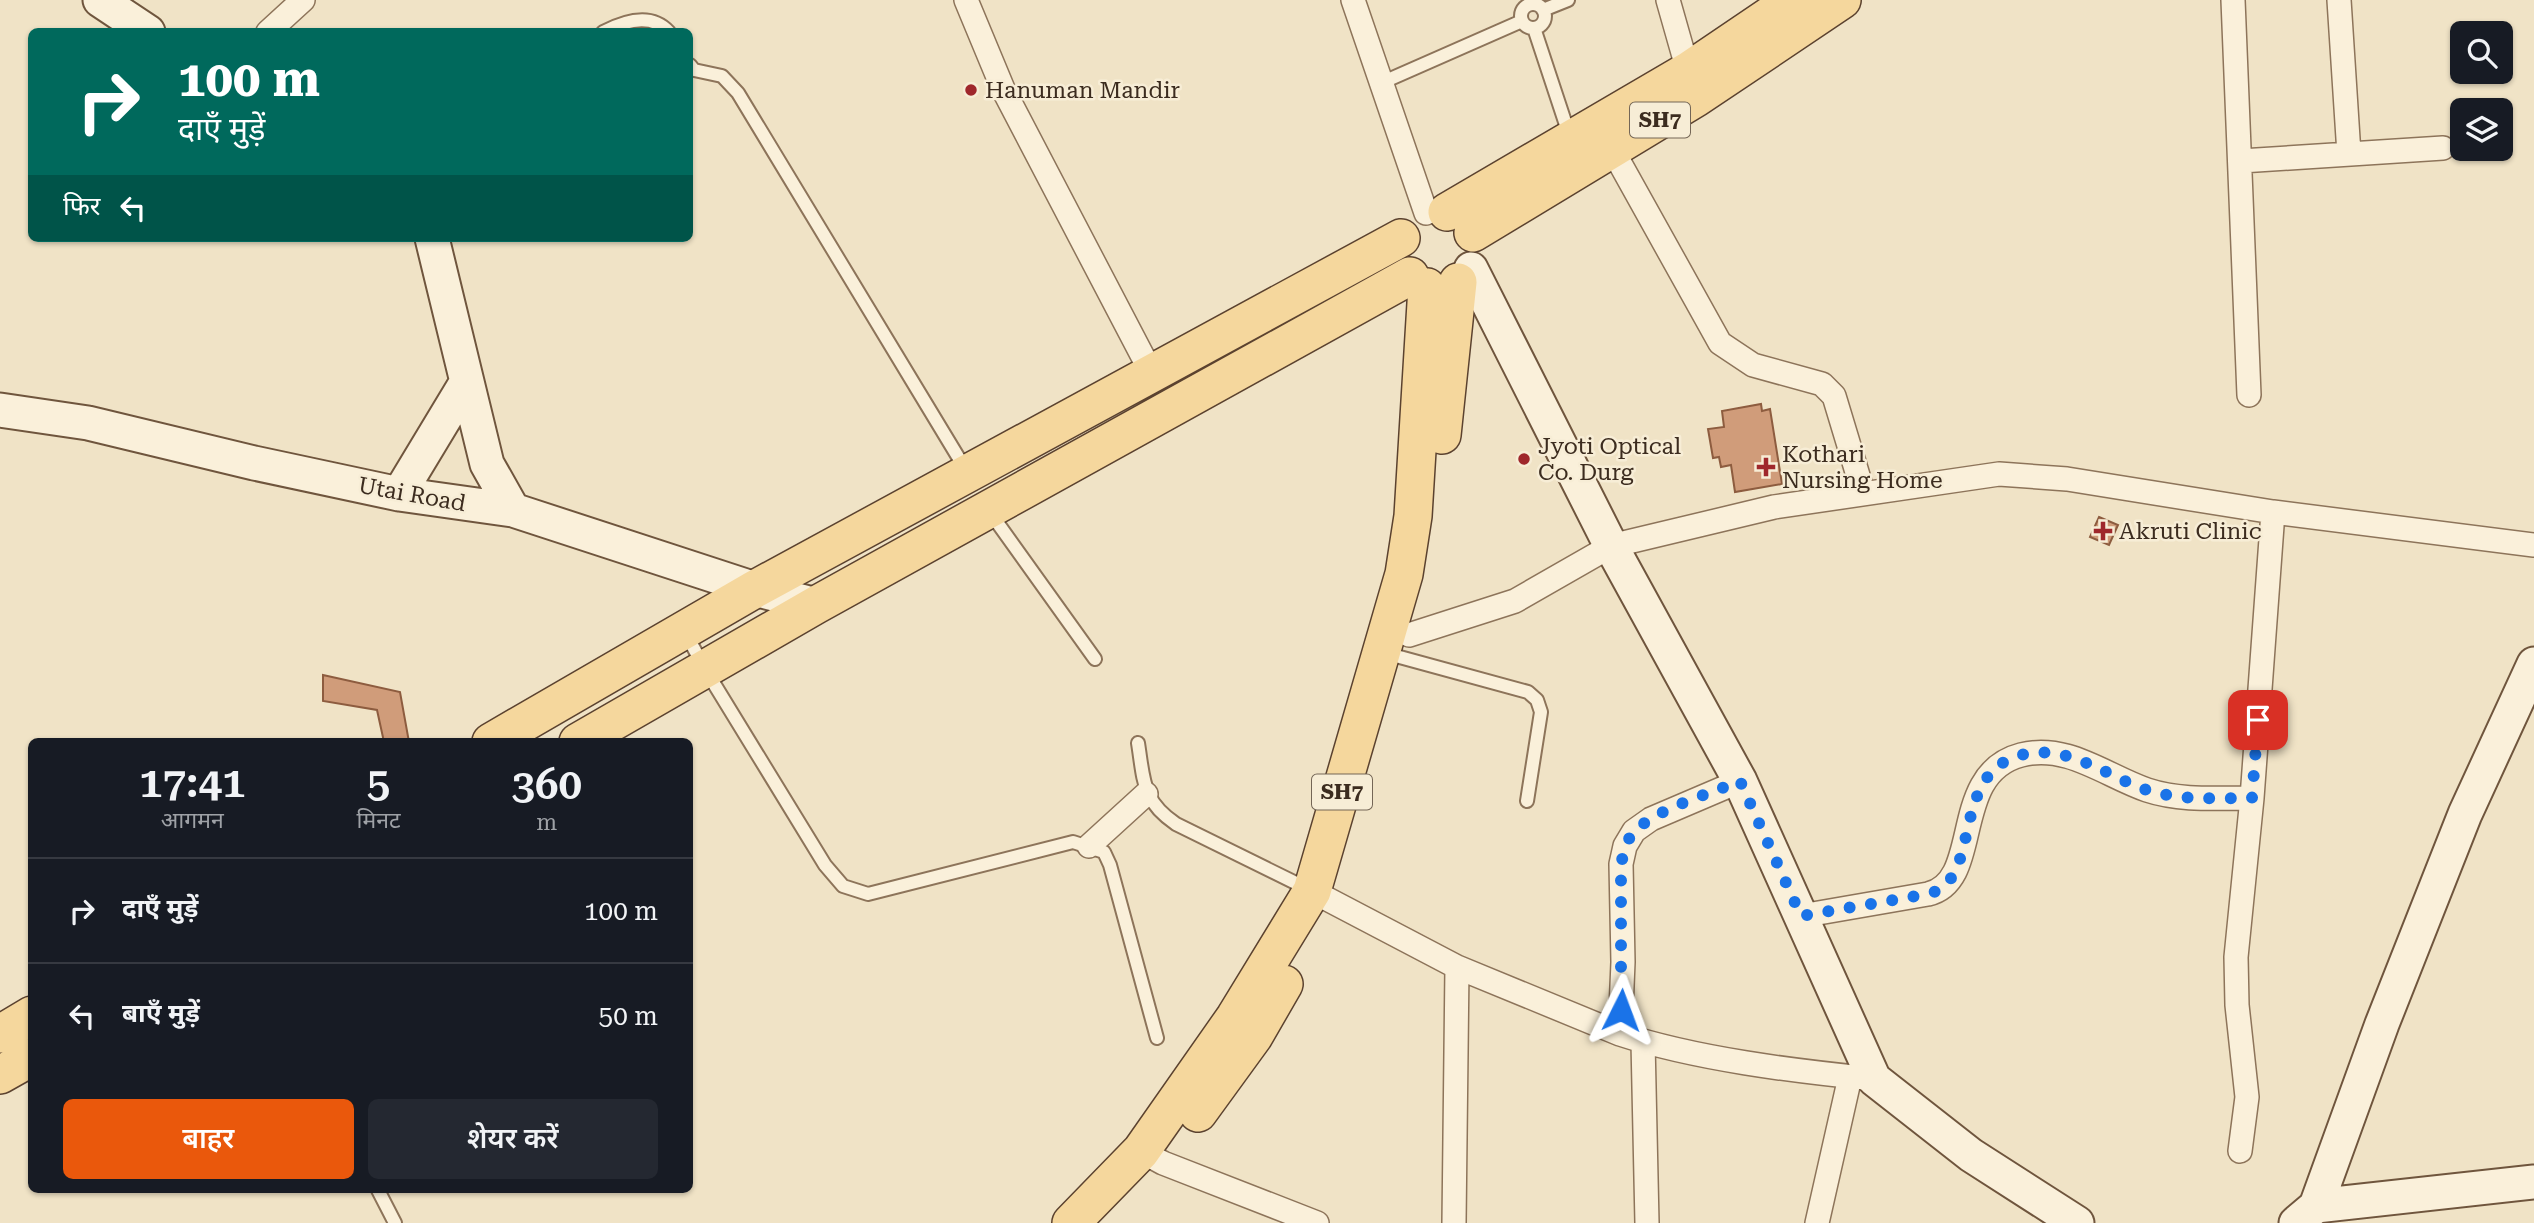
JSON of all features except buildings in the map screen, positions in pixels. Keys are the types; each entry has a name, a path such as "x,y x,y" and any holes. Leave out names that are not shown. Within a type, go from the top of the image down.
{"main road":[{"name":"SH7","path":"1439,251 1612,149 1793,0"},
{"name":"SH7","path":"1103,1223 1152,1157 1254,1036 1321,896 1398,649 1426,575 1434,518 1439,251 1571,139 1692,85 1842,0"},
{"path":"498,738 755,589 1152,374 1439,251"},
{"path":"585,738 1439,251"},
{"path":"0,1034 28,1017"},
{"path":"0,1075 28,1059"},
{"name":"SH7","path":"1071,1223 1152,1157"}],"street":[{"path":"100,0 142,28"},
{"path":"272,28 303,0"},
{"path":"965,0 1003,89 1152,374"},
{"path":"1353,0 1439,251 1611,546 1740,781 1801,916 1862,1078 1817,1223"},
{"path":"1668,0 1692,85"},
{"path":"2233,0 2249,395"},
{"path":"2339,0 2349,154"},
{"path":"2241,161 2442,148"},
{"path":"1612,149 1720,343 1753,365 1822,384 1834,396 1863,492"},
{"path":"433,242 487,464 513,510"},
{"path":"399,494 466,383"},
{"name":"Utai Road","path":"0,410 88,423 399,494 513,510 755,589 816,605"},
{"path":"1398,649 1515,601 1611,546 1774,507 1999,474 2067,479 2273,512 2534,545"},
{"path":"2240,1151 2247,1097 2237,1005 2236,957 2252,798 2273,512"},
{"path":"2534,664 2465,814 2306,1214 2534,1182"},
{"path":"1801,916 1928,894 1946,887 1955,874 1969,819 1985,778 2000,762 2022,754 2042,751 2066,755 2147,790 2172,796 2252,798"},
{"path":"1620,1034 1623,962 1621,864 1625,846 1634,831 1651,819 1740,781"},
{"path":"1089,846 1146,794"},
{"path":"1321,896 1457,967 1643,1042 1862,1078 1971,1155 2077,1223"},
{"path":"1454,1223 1457,967"},
{"path":"1643,1042 1647,1223"},
{"path":"1152,1157 1317,1223"}],"lane":[{"path":"1543,10 1568,0"},
{"path":"1522,21 1526,3 1539,6 1543,10 1543,21 1534,28"},
{"path":"611,28 650,19 665,28"},
{"path":"1381,83 1522,21"},
{"path":"1522,21 1534,28 1571,139"},
{"path":"693,69 722,76 738,93 968,473"},
{"path":"988,510 1095,659"},
{"path":"684,629 705,669 825,865 843,886 869,894 1073,842 1104,852 1110,865 1157,1038"},
{"path":"1398,649 1528,692 1537,700 1541,712 1527,802"},
{"path":"1138,743 1146,794 1157,811 1176,824 1321,896"},
{"path":"380,1193 395,1223"}],"place":[{"name":"Hanuman Mandir","path":"971,90"},
{"name":"Jyoti Optical Co. Durg","path":"1524,459"},
{"name":"Kothari Nursing Home","path":"1766,467"},
{"name":"Akruti Clinic","path":"2103,531"}],"route":[{"path":"1621,1010 1621,864 1625,846 1634,831 1651,819 1740,781 1801,916 1928,894 1946,887 1955,874 1969,819 1985,778 2000,762 2022,754 2042,751 2066,755 2147,790 2172,796 2203,799 2252,798 2258,720"}]}
